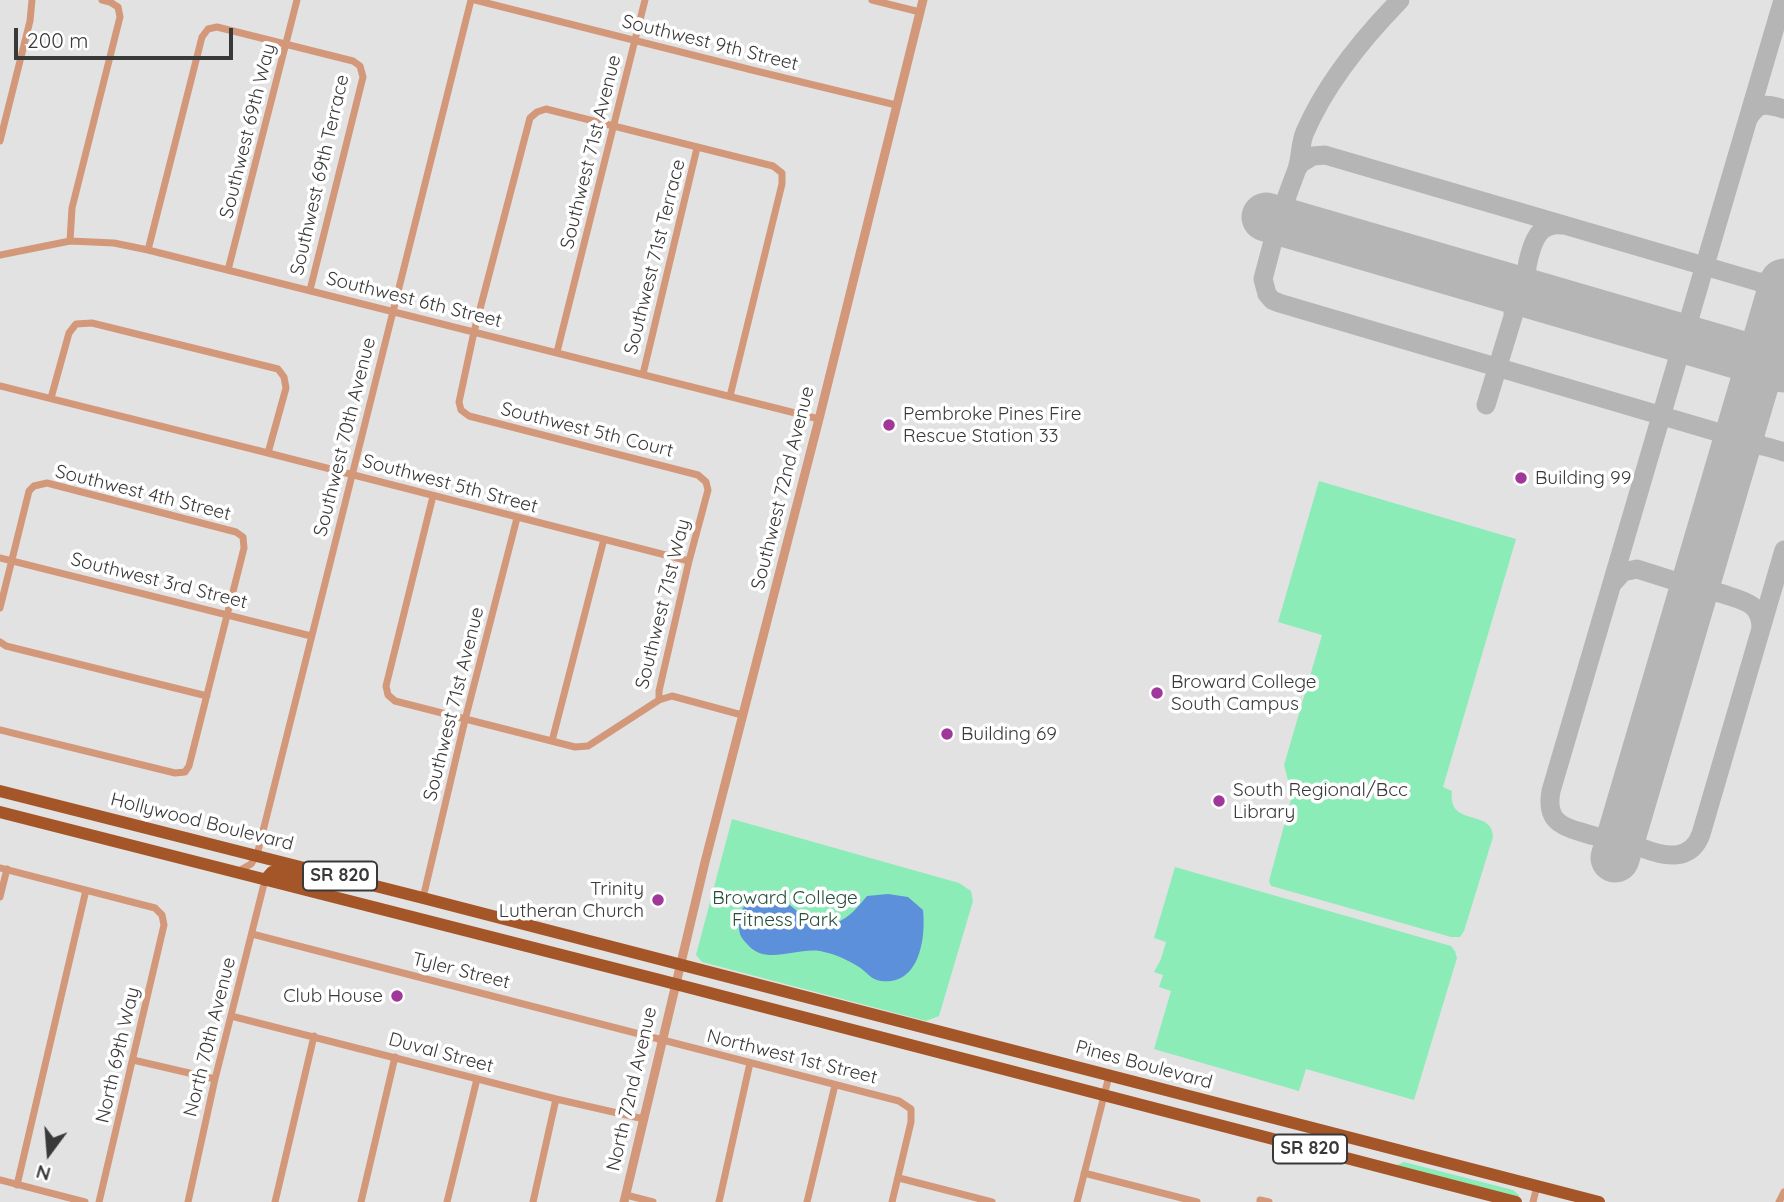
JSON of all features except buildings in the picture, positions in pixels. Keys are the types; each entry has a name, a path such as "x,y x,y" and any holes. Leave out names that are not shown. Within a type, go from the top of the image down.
{"highway":[{"name":"Hollywood Boulevard","path":"0,790 679,965"},
{"name":"Hollywood Boulevard","path":"0,812 675,984"},
{"path":"265,880 272,872 335,884 351,879"},
{"path":"401,914 406,909 460,922 471,919 475,911"},
{"name":"Pines Boulevard","path":"679,965 1599,1202"},
{"name":"Pines Boulevard","path":"675,984 1516,1202"},
{"path":"921,1048 931,1043 940,1032"}],"street":[{"path":"0,141 30,21 32,0"},
{"path":"70,241 72,208 120,16 118,8 102,0"},
{"name":"Southwest 69th Way","path":"228,270 298,0"},
{"name":"Southwest 9th Street","path":"473,0 896,105"},
{"name":"Southwest 70th Avenue","path":"257,855 473,0"},
{"name":"Southwest 71st Avenue","path":"557,352 645,0"},
{"path":"872,0 920,12"},
{"name":"Southwest 72nd Avenue","path":"675,984 923,0"},
{"path":"148,250 202,37 208,29 217,27 287,43"},
{"name":"Southwest 69th Terrace","path":"287,43 353,61 360,66 363,77 310,290"},
{"path":"474,332 530,118 546,109 773,166 782,173 782,184 730,396"},
{"name":"Southwest 71st Terrace","path":"643,374 698,148"},
{"name":"Southwest 6th Street","path":"0,255 70,241 114,243 818,419"},
{"path":"51,398 69,333 76,324 92,323 278,369 284,377 286,388 268,453"},
{"name":"Southwest 5th Court","path":"474,332 459,402 461,410 469,416 698,475 706,482"},
{"name":"Southwest 5th Street","path":"0,386 689,561"},
{"name":"Southwest 71st Way","path":"433,496 386,686 388,695 395,701 575,747 588,746 659,700 689,561 708,490 706,482"},
{"name":"Southwest 4th Street","path":"12,561 29,491 34,486 47,483 236,532 243,537 244,548 228,615"},
{"name":"Southwest 71st Avenue","path":"423,898 517,518"},
{"path":"552,741 604,539"},
{"name":"Southwest 3rd Street","path":"0,558 311,636"},
{"path":"0,608 12,561"},
{"path":"0,730 175,774 185,772 189,766 228,615"},
{"path":"0,642 6,646 206,696"},
{"path":"659,700 672,696 743,715"},
{"path":"237,873 257,855"},
{"path":"0,897 3,869 86,890 18,1185"},
{"name":"North 70th Avenue","path":"188,1202 215,1079 265,880"},
{"name":"North 69th Way","path":"86,890 155,908 162,915 164,925 99,1202"},
{"name":"Tyler Street","path":"251,933 662,1039"},
{"name":"North 72nd Avenue","path":"625,1199 675,984"},
{"name":"Duval Street","path":"231,1016 644,1119"},
{"path":"275,1202 314,1036"},
{"name":"Northwest 1st Street","path":"662,1039 900,1101 911,1109 911,1122 898,1178"},
{"path":"361,1202 395,1057"},
{"path":"133,1060 215,1079"},
{"path":"719,1202 750,1063"},
{"path":"1077,1202 1109,1076"},
{"path":"447,1202 477,1079"},
{"path":"807,1202 835,1085"},
{"path":"533,1202 556,1099"},
{"path":"1084,1173 1196,1202"},
{"path":"892,1202 898,1178 992,1202"},
{"path":"0,1180 85,1202"},
{"path":"1533,1202 1537,1186"},
{"path":"1779,1202 1784,1192"},
{"path":"625,1199 653,1202"}],"green space":[{"path":"1319,481 1516,539 1443,787 1452,791 1452,802 1456,810 1486,823 1491,828 1493,837 1460,937 1451,937 1271,886 1269,881 1292,796 1284,765 1322,635 1278,622"},
{"name":"Broward College Fitness Park","path":"732,819 959,883 971,891 973,901 939,1016 926,1021 702,962 696,955"},
{"path":"1175,867 1451,946 1457,958 1414,1100 1306,1069 1299,1091 1154,1049 1171,991 1159,987 1163,975 1154,972 1166,942 1154,938"},
{"path":"1404,1162 1513,1190 1519,1195 1518,1198 1395,1166"}],"water":[{"path":"760,893 777,893 801,914 819,923 828,924 848,916 867,896 888,894 908,897 923,910 923,933 918,958 904,976 881,981 851,962 828,953 805,951 774,955 756,951 741,937 739,921 744,907"}],"taxiway":[{"path":"1297,169 1303,136 1324,96 1359,46 1400,0"},
{"path":"1702,344 1691,331 1690,316 1783,0"},
{"path":"1748,119 1763,105 1784,109"},
{"path":"1732,461 1729,444 1717,432 1272,300 1267,294 1263,279 1273,241 1284,222 1287,196 1297,169 1301,163 1313,156 1325,155 1759,282 1773,282 1784,274"},
{"path":"1539,296 1530,287 1527,279 1532,249 1541,231 1562,225"},
{"path":"1759,282 1772,293 1777,308"},
{"path":"1501,285 1512,298 1513,314"},
{"path":"1486,405 1515,310 1525,300 1539,296"},
{"path":"1663,333 1675,345 1677,362"},
{"path":"1702,344 1687,349 1677,362 1551,791 1550,808 1560,824 1597,836 1621,836 1660,854 1684,853 1697,843 1784,550"},
{"path":"1744,418 1748,434 1761,445"},
{"path":"1732,461 1737,453 1749,446 1762,446 1784,452"},
{"path":"1701,566 1706,582 1719,593"},
{"path":"1612,584 1623,572 1637,569 1678,582 1685,590 1689,605"},
{"path":"1689,605 1707,592 1736,598 1756,610 1761,629"}],"runway":[{"path":"1266,217 1784,368"},
{"path":"1615,858 1784,283"}],"place":[{"name":"Pembroke Pines Fire Rescue Station 33","path":"889,425"},
{"name":"Building 99","path":"1521,478"},
{"name":"Broward College South Campus","path":"1157,693"},
{"name":"Building 69","path":"947,734"},
{"name":"South Regional/Bcc Library","path":"1219,801"},
{"name":"Trinity Lutheran Church","path":"658,900"},
{"name":"Club House","path":"397,996"}]}
